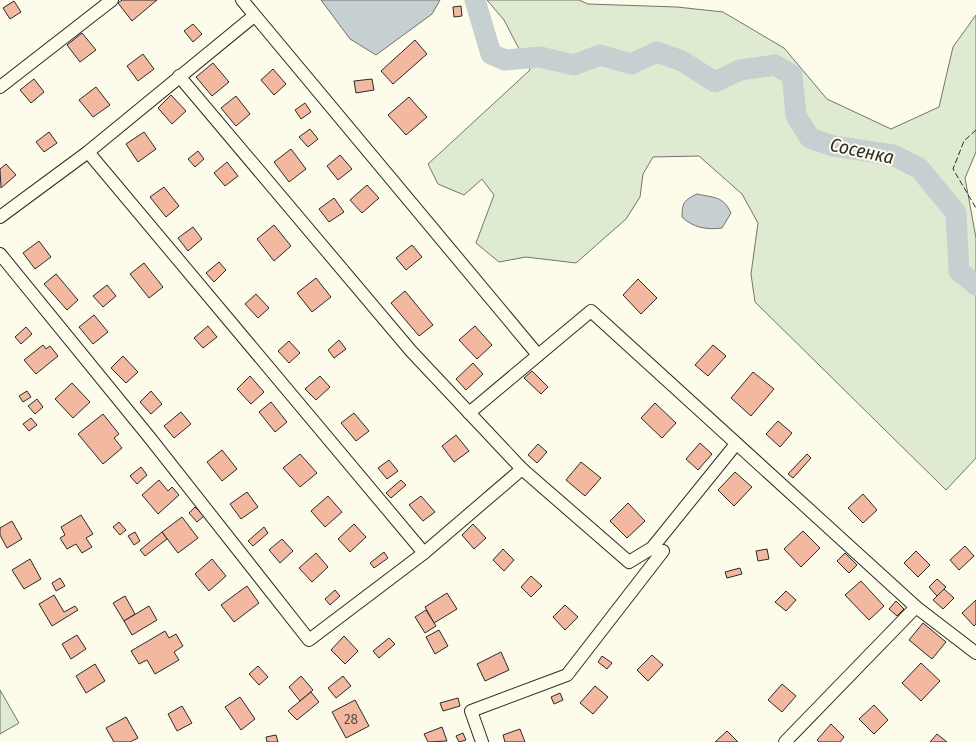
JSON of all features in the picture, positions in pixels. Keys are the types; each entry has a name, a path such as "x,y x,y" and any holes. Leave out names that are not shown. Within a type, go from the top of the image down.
{"street":[{"path":"0,87 112,0"},
{"path":"242,0 538,355"},
{"path":"0,217 88,152 178,76 254,16"},
{"path":"178,76 411,351 468,413 522,469 629,562 652,548 736,444"},
{"path":"88,152 424,553"},
{"path":"0,254 150,438 309,640 424,553 522,469"},
{"path":"468,413 591,311 916,607 976,653"},
{"path":"482,742 471,711 567,675 664,551"},
{"path":"785,742 916,607"}],"green space":[{"path":"487,0 579,0 588,4 677,7 723,12 784,48 827,99 891,129 939,107 953,47 976,15 976,152 965,178 976,238 976,458 946,490 755,302 751,274 758,223 742,194 699,156 653,157 643,174 640,197 626,219 576,263 526,257 499,262 476,243 494,195 482,179 464,195 438,184 428,164 530,70 504,20"},
{"path":"0,690 19,723 0,734"}],"shaded area":[{"path":"321,0 440,0 432,14 376,55 350,39"},
{"path":"697,194 714,197 725,203 728,207 731,213 722,228 711,229 701,227 691,224 682,217 685,203 689,198"}],"building":[{"path":"122,0 157,0 132,21 118,3"},
{"path":"14,1 21,12 10,19 3,8"},
{"path":"461,6 462,16 454,17 453,7"},
{"path":"193,24 202,34 193,42 184,31"},
{"path":"82,33 96,50 80,62 67,45"},
{"path":"415,40 427,54 393,84 381,71"},
{"path":"143,54 154,69 138,81 127,66"},
{"path":"213,63 229,82 212,96 196,77"},
{"path":"273,69 286,84 274,95 261,80"},
{"path":"34,79 44,92 31,103 20,90"},
{"path":"372,79 374,90 356,93 354,81"},
{"path":"96,87 110,105 93,117 79,100"},
{"path":"171,95 186,111 172,124 158,108"},
{"path":"236,96 250,114 236,126 221,108"},
{"path":"409,97 427,117 406,135 388,115"},
{"path":"305,103 311,112 301,119 295,110"},
{"path":"310,129 318,139 308,147 299,137"},
{"path":"49,132 57,143 44,152 36,142"},
{"path":"144,132 156,149 138,162 126,144"},
{"path":"291,149 306,169 289,182 274,162"},
{"path":"198,151 204,159 195,167 188,159"},
{"path":"340,155 352,169 338,180 327,166"},
{"path":"227,162 238,176 225,186 214,173"},
{"path":"6,164 16,175 1,188 0,169"},
{"path":"367,185 379,198 362,213 350,200"},
{"path":"164,187 179,206 166,217 150,197"},
{"path":"334,198 344,212 329,222 319,209"},
{"path":"274,225 291,246 274,261 257,239"},
{"path":"193,227 202,239 188,251 178,238"},
{"path":"39,241 51,257 35,269 23,253"},
{"path":"412,245 422,257 406,270 396,258"},
{"path":"219,262 226,270 214,282 206,273"},
{"path":"144,263 163,287 149,298 130,274"},
{"path":"56,274 78,300 67,310 44,284"},
{"path":"316,278 331,297 312,312 297,293"},
{"path":"638,279 657,298 641,314 623,295"},
{"path":"107,285 116,296 103,307 93,296"},
{"path":"405,291 433,325 419,336 391,303"},
{"path":"256,294 269,308 258,318 245,304"},
{"path":"94,315 108,332 93,344 79,327"},
{"path":"208,326 217,337 203,348 194,338"},
{"path":"475,326 492,345 477,359 459,340"},
{"path":"26,327 32,334 21,344 15,337"},
{"path":"339,340 346,349 334,358 328,350"},
{"path":"289,341 300,353 289,363 278,351"},
{"path":"43,345 46,349 50,346 58,356 36,374 24,360"},
{"path":"713,345 726,356 708,376 695,365"},
{"path":"123,356 138,372 126,383 111,368"},
{"path":"473,363 483,374 466,390 456,379"},
{"path":"532,371 548,387 541,394 524,378"},
{"path":"753,372 774,389 751,416 731,398"},
{"path":"250,376 264,392 251,404 237,389"},
{"path":"320,376 330,387 316,400 305,389"},
{"path":"72,383 90,402 73,418 55,399"},
{"path":"27,391 31,397 23,402 19,396"},
{"path":"151,391 162,404 151,414 140,402"},
{"path":"37,399 43,407 35,414 28,406"},
{"path":"271,402 287,422 275,432 259,412"},
{"path":"655,403 676,423 662,438 641,418"},
{"path":"181,412 191,424 174,438 164,426"},
{"path":"354,413 369,431 356,441 341,423"},
{"path":"103,414 119,434 114,438 122,448 103,464 78,434"},
{"path":"31,418 37,425 29,431 23,424"},
{"path":"778,421 792,433 780,447 766,434"},
{"path":"456,435 469,451 454,462 442,446"},
{"path":"700,443 712,454 698,470 686,459"},
{"path":"538,444 547,452 537,463 528,455"},
{"path":"222,450 237,469 222,481 207,462"},
{"path":"300,454 317,473 300,487 283,468"},
{"path":"807,454 811,458 793,478 788,474"},
{"path":"389,460 398,471 387,479 378,468"},
{"path":"581,462 601,478 585,496 566,480"},
{"path":"141,467 147,475 137,484 130,476"},
{"path":"735,472 752,487 734,506 718,490"},
{"path":"159,480 168,491 172,487 179,495 158,514 142,495"},
{"path":"401,480 406,485 391,498 386,493"},
{"path":"247,492 258,507 241,519 230,504"},
{"path":"863,494 877,510 863,523 848,508"},
{"path":"328,496 342,512 325,527 311,511"},
{"path":"421,496 435,512 423,521 409,505"},
{"path":"628,503 645,521 627,538 610,521"},
{"path":"195,507 204,516 197,522 189,513"},
{"path":"81,515 93,534 86,538 92,547 82,553 76,544 67,549 60,538 65,535 61,527"},
{"path":"182,517 198,538 178,553 162,532"},
{"path":"12,521 22,539 7,548 0,535 0,528"},
{"path":"119,522 126,530 120,535 113,527"},
{"path":"354,524 366,537 350,552 338,539"},
{"path":"473,524 486,538 474,549 462,535"},
{"path":"264,527 268,533 253,546 248,541"},
{"path":"803,531 820,548 801,567 784,549"},
{"path":"135,532 140,541 134,545 128,536"},
{"path":"162,532 167,539 145,556 140,550"},
{"path":"282,539 293,551 280,563 269,550"},
{"path":"965,546 974,556 959,570 950,560"},
{"path":"503,549 514,560 504,571 493,560"},
{"path":"767,549 769,559 758,561 756,551"},
{"path":"916,551 930,565 918,577 904,563"},
{"path":"384,552 388,558 374,568 370,563"},
{"path":"316,553 328,567 312,582 299,568"},
{"path":"845,553 857,565 849,573 837,561"},
{"path":"30,559 41,579 24,589 12,570"},
{"path":"212,559 226,576 209,591 195,574"},
{"path":"740,568 742,574 727,578 725,572"},
{"path":"531,576 542,586 531,597 521,587"},
{"path":"60,578 65,586 56,591 52,583"},
{"path":"937,579 946,587 937,596 929,587"},
{"path":"861,581 884,606 869,620 845,595"},
{"path":"247,586 259,603 234,622 221,605"},
{"path":"944,589 954,598 943,609 933,600"},
{"path":"335,590 340,596 330,605 325,599"},
{"path":"786,591 796,600 786,611 775,602"},
{"path":"447,593 457,609 434,623 425,607"},
{"path":"54,595 64,612 75,606 78,610 52,626 39,604"},
{"path":"125,596 135,614 124,621 113,603"},
{"path":"976,600 976,624 974,626 962,613"},
{"path":"896,601 904,609 897,616 889,609"},
{"path":"565,605 578,617 565,630 553,617"},
{"path":"149,606 157,620 132,635 124,621"},
{"path":"426,610 436,626 425,633 415,617"},
{"path":"923,623 946,642 932,659 909,640"},
{"path":"439,630 448,646 435,654 426,637"},
{"path":"165,631 169,638 176,634 183,646 174,652 179,660 155,674 147,660 139,664 131,651"},
{"path":"77,635 86,649 71,659 62,644"},
{"path":"344,636 358,651 345,664 331,650"},
{"path":"389,638 395,644 379,658 373,651"},
{"path":"501,652 509,670 485,681 477,664"},
{"path":"652,655 663,665 648,681 637,670"},
{"path":"602,656 612,663 607,669 598,662"},
{"path":"921,663 940,681 921,701 902,683"},
{"path":"95,664 105,681 86,693 76,676"},
{"path":"258,666 268,677 259,685 249,674"},
{"path":"301,676 313,690 300,701 289,687"},
{"path":"343,676 351,686 336,698 328,688"},
{"path":"782,684 796,696 782,712 768,700"},
{"path":"595,686 608,697 593,714 580,703"},
{"path":"311,692 319,702 297,720 288,711"},
{"path":"560,693 563,700 554,704 551,697"},
{"path":"240,697 255,719 241,730 225,707"},
{"path":"458,698 460,706 443,711 440,703"},
{"path":"355,700 369,726 346,738 332,712"},
{"path":"874,705 888,720 874,734 859,719"},
{"path":"182,706 192,723 177,731 168,714"},
{"path":"126,717 138,738 130,742 114,742 106,728"},
{"path":"831,724 844,737 840,742 819,742 817,740"},
{"path":"442,727 447,741 428,742 424,734"},
{"path":"520,729 525,742 505,742 503,735"},
{"path":"727,731 738,742 715,742"},
{"path":"463,733 466,740 459,742 456,736"},
{"path":"937,734 947,742 930,742"},
{"path":"276,735 278,742 267,742 266,737"}],"waterway":[{"name":"Сосенка","path":"475,0 491,54 505,60 540,57 574,65 600,55 631,64 657,52 682,61 715,82 740,70 775,65 792,75 796,116 810,138 833,146 893,155 919,168 956,213 959,271 976,285"}],"fence":[{"path":"976,130 964,141 953,169 976,208"}]}
